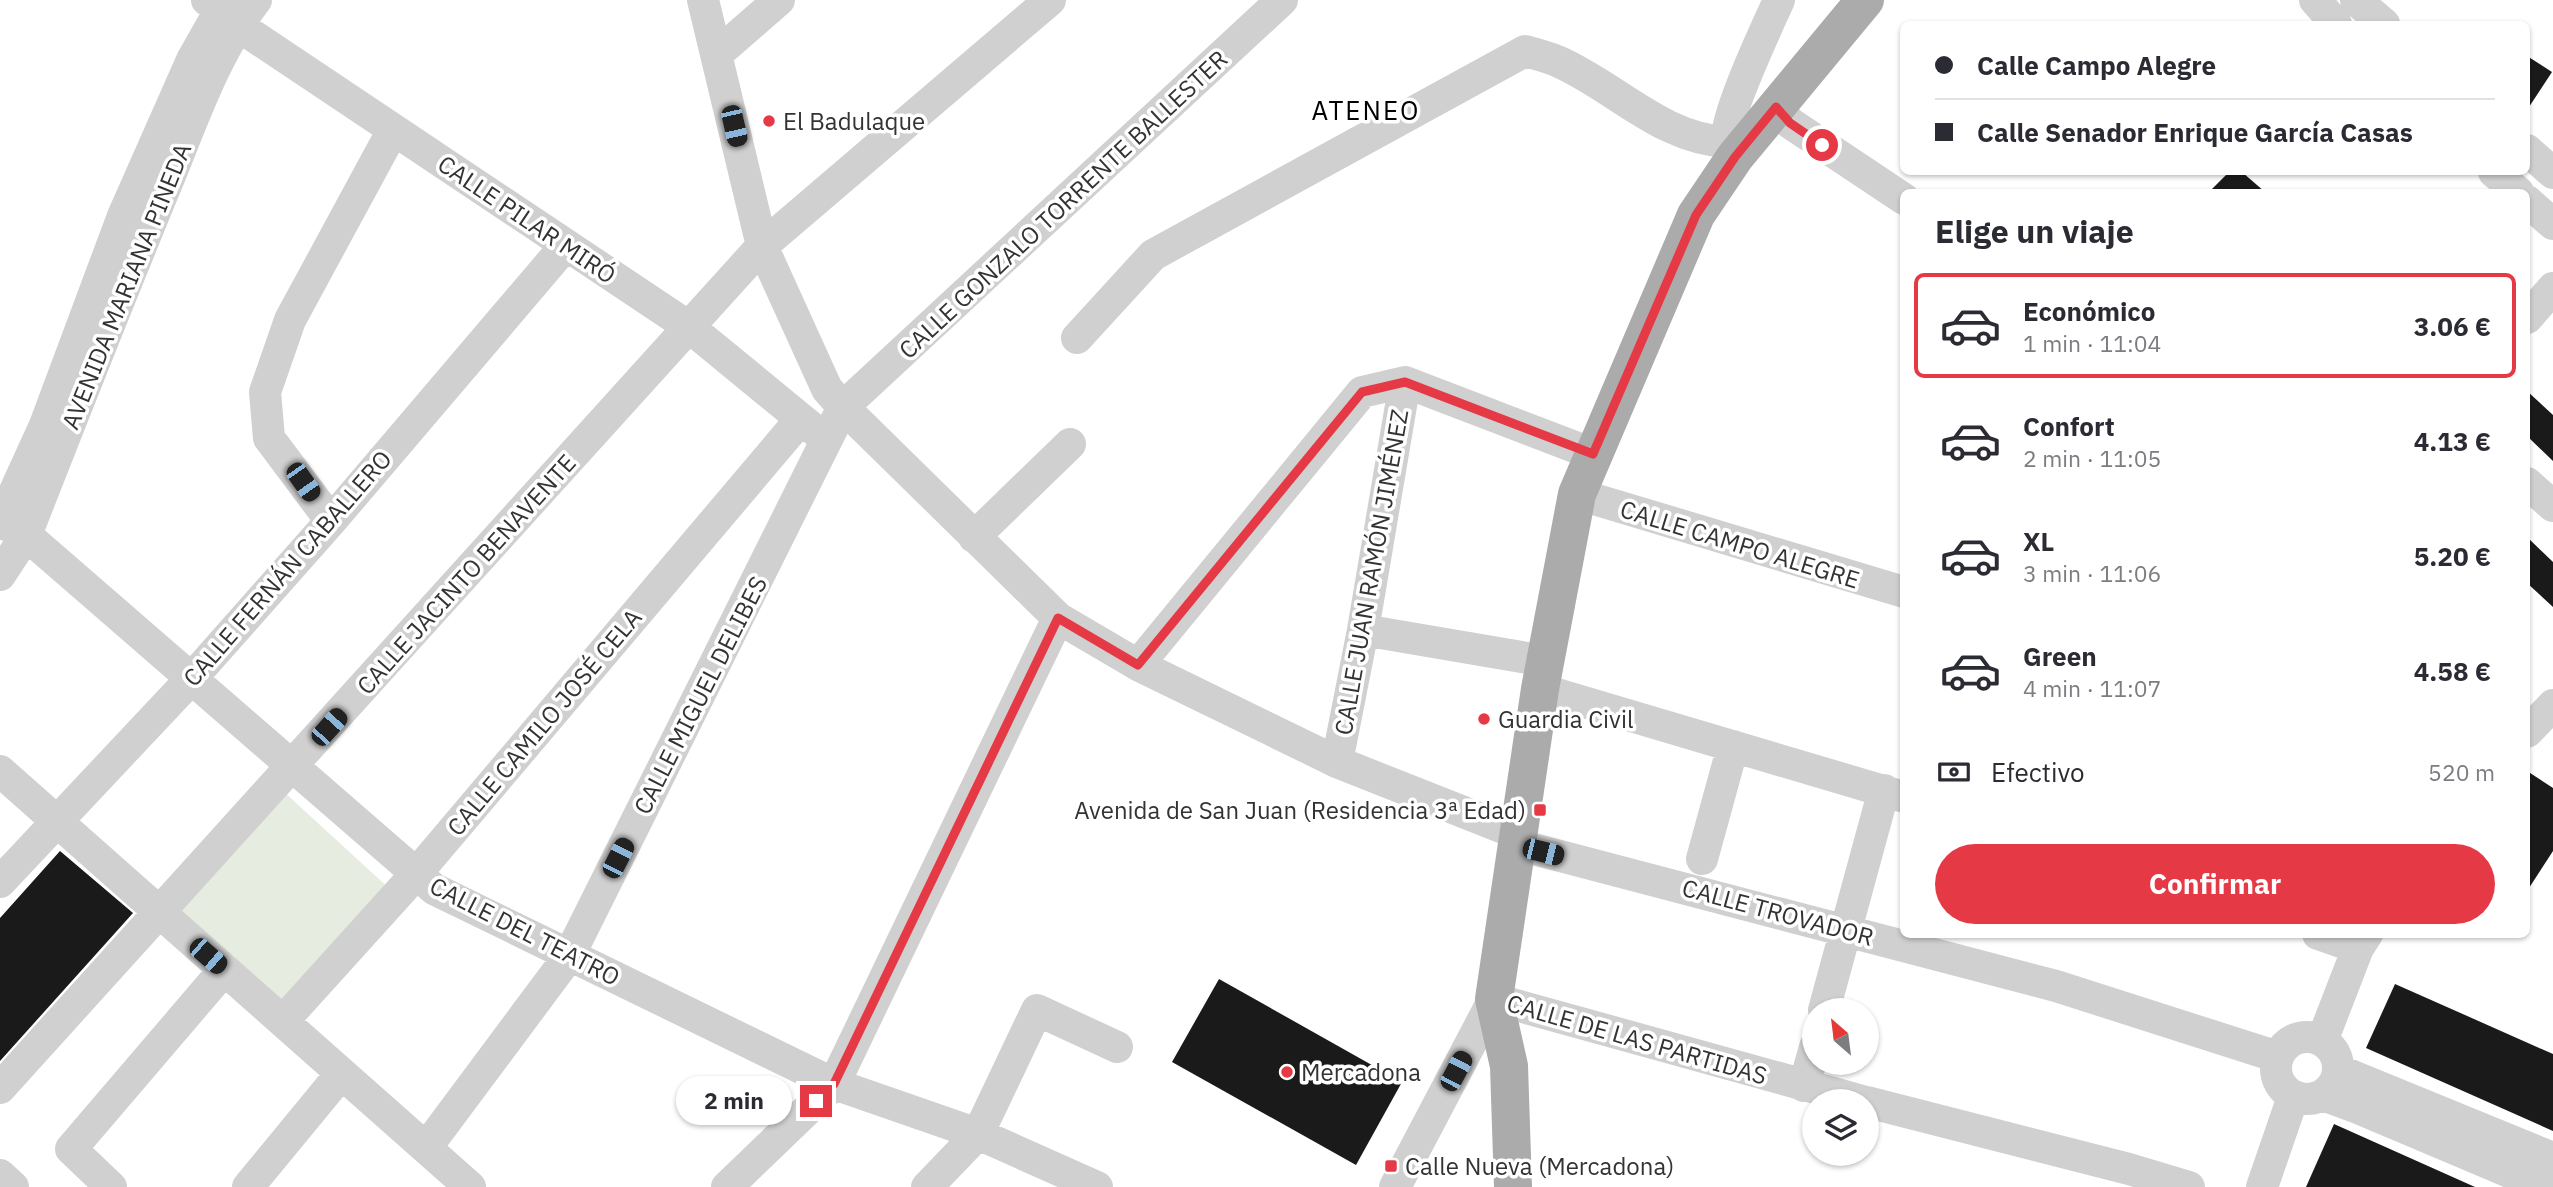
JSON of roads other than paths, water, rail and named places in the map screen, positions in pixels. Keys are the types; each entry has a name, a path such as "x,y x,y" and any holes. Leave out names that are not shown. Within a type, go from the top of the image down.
{"main road":[{"path":"1513,1187 1509,1066 1494,999 1542,675 1577,494 1696,215 1731,150 1783,100 1865,0"}],"street":[{"name":"AVENIDA MARIANA PINEDA","path":"0,575 7,525 123,216 192,60 222,9 256,0"},
{"name":"CALLE TROVADOR","path":"703,0 762,246 827,389 843,408 1058,618 1138,665 1337,762 1518,839 2056,986 2277,1057"},
{"path":"717,54 779,0"},
{"name":"CALLE JACINTO BENAVENTE","path":"0,1088 762,246 1050,0"},
{"name":"CALLE GONZALO TORRENTE BALLESTER","path":"843,408 1282,0"},
{"path":"1077,338 1153,255 1525,51 1557,61 1670,128 1731,150 1729,121 1779,0"},
{"path":"2315,0 2333,21"},
{"path":"2356,0 2381,21"},
{"name":"CALLE PILAR MIRÓ","path":"222,9 394,130 689,327 827,440"},
{"path":"1751,64 1759,87 1783,100 1790,123 1900,196"},
{"path":"331,521 269,438 265,392 290,320 394,130"},
{"path":"2530,153 2553,173"},
{"path":"2498,175 2514,189"},
{"path":"2530,204 2553,224"},
{"name":"CALLE FERNÁN CABALLERO","path":"0,882 191,679 331,521 566,245"},
{"path":"2530,315 2553,288"},
{"path":"1138,665 1362,392 1405,382 1593,454"},
{"name":"CALLE JUAN RAMÓN JIMÉNEZ","path":"1337,762 1363,629 1405,382"},
{"name":"CALLE MIGUEL DELIBES","path":"426,1148 569,956 843,408"},
{"name":"CALLE CAMILO JOSÉ CELA","path":"283,1021 416,874 801,419"},
{"path":"974,537 1070,444"},
{"path":"2530,486 2553,506"},
{"name":"CALLE CAMPO ALEGRE","path":"1577,494 1900,592"},
{"name":"CALLE DEL TEATRO","path":"7,525 191,679 434,890 834,1084 978,1134 1097,1187"},
{"path":"727,1187 834,1084 1058,618"},
{"path":"1363,629 1542,675 1734,746 1894,793 1845,930 1827,998"},
{"path":"1702,859 1734,746"},
{"path":"0,771 468,1187"},
{"path":"2322,1041 2363,941 2344,938"},
{"path":"111,1187 71,1149 224,970"},
{"path":"1395,1187 1494,999"},
{"name":"CALLE DE LAS PARTIDAS","path":"1494,999 1816,1089"},
{"path":"928,1187 978,1134 1037,1010 1117,1048"},
{"path":"2262,1187 2318,1087 2334,1054 2322,1041 2301,1038 2283,1048 2277,1057 2280,1084 2318,1087 2553,1158"},
{"path":"1467,1049 1485,1053 1505,1048"},
{"path":"248,1187 341,1074"},
{"path":"1804,1086 1807,1075"},
{"path":"2318,1087 2358,1108 2545,1187"},
{"path":"1879,1106 2126,1178 2189,1187"},
{"path":"0,1175 13,1187"}],"place":[{"name":"El Badulaque","path":"769,121"},
{"name":"Guardia Civil","path":"1484,719"},
{"name":"Avenida de San Juan (Residencia 3ª Edad)","path":"1540,810"},
{"name":"Mercadona","path":"1287,1072"},
{"name":"Calle Nueva (Mercadona)","path":"1391,1166"}],"district":[{"name":"ATENEO","path":"1366,110"}]}
